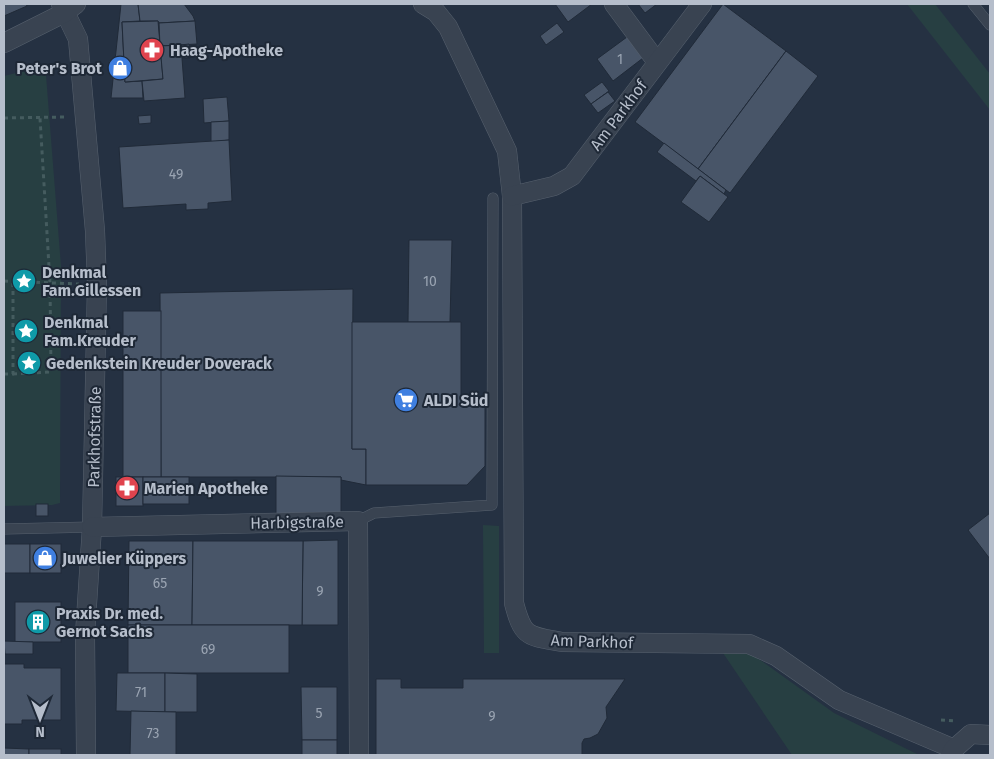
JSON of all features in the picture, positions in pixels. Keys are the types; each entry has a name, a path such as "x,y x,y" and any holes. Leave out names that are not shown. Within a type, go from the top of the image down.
{"street":[{"name":"Am Parkhof","path":"423,4 436,12 448,27 506,151 512,196 514,603 520,626 534,637 562,642 749,644 776,656 840,700 952,752"},
{"path":"614,4 657,62"},
{"name":"Am Parkhof","path":"512,196 554,186 572,176 702,4"},
{"path":"4,43 67,7"},
{"name":"Parkhofstraße","path":"67,7 78,39 95,231 97,284 92,526 85,635 86,755"},
{"name":"Harbigstraße","path":"92,526 358,521 359,755"},
{"path":"952,752 971,734 990,735"}],"lane":[{"path":"973,4 990,25"},
{"path":"358,521 374,513 492,505 493,198"},
{"path":"4,529 92,526"}],"path":[{"path":"4,118 86,117"},
{"path":"4,374 51,372 50,283 40,118"},
{"path":"4,281 97,284"},
{"path":"13,281 13,374"}],"green space":[{"path":"907,4 935,4 990,74 990,110"},
{"path":"32,69 46,75 61,266 60,503 52,505 4,506 4,76"},
{"path":"483,525 499,526 499,653 484,653"},
{"path":"723,653 752,654 834,713 919,755 792,755"}],"building":[{"path":"4,4 26,4 27,6 4,16"},
{"path":"121,4 138,4 140,21 122,22 125,82 142,81 143,98 111,98"},
{"path":"138,4 184,4 195,21 159,23 158,21 140,21"},
{"path":"555,4 592,4 568,22"},
{"path":"638,4 657,4 645,13"},
{"path":"723,4 786,51 698,169 635,122"},
{"path":"158,21 163,79 125,82 122,22"},
{"path":"195,21 197,44 160,46 159,23"},
{"path":"557,23 564,32 546,45 540,36"},
{"path":"627,37 643,58 613,81 597,59"},
{"path":"189,44 190,58 182,58 181,45"},
{"path":"181,45 185,98 144,101 142,81 163,79 160,46"},
{"path":"786,51 818,76 730,193 698,169"},
{"path":"602,82 609,91 591,104 584,95"},
{"path":"608,92 615,101 598,113 591,104"},
{"path":"227,97 229,121 204,123 203,99"},
{"path":"151,115 151,123 139,124 138,116"},
{"path":"229,121 229,140 211,142 211,122"},
{"path":"229,140 232,201 208,203 208,209 186,210 186,204 123,208 119,147"},
{"path":"664,143 726,190 724,194 700,176 696,181 657,152"},
{"path":"700,176 728,197 709,222 681,202"},
{"path":"409,240 452,240 450,322 408,322"},
{"path":"353,289 352,449 366,449 366,485 341,480 341,477 161,477 160,293"},
{"path":"123,311 161,311 161,477 123,477"},
{"name":"ALDI Süd","path":"352,322 461,322 461,406 485,406 485,466 467,485 366,485 366,449 352,449"},
{"path":"276,476 341,477 341,515 276,514"},
{"path":"116,477 143,477 143,506 116,506"},
{"path":"143,477 189,477 189,504 143,504"},
{"path":"36,504 48,504 48,516 36,516"},
{"path":"990,513 990,559 968,530"},
{"path":"338,540 338,625 302,625 303,541"},
{"path":"129,541 193,541 192,625 128,625"},
{"path":"193,541 303,541 302,625 192,625"},
{"path":"4,544 30,544 30,573 4,573"},
{"name":"Juwelier Küppers","path":"30,544 61,544 61,573 30,573"},
{"name":"Praxis Dr. med. Gernot Sachs","path":"15,602 61,602 61,642 15,642"},
{"path":"128,625 289,625 289,673 128,673"},
{"path":"4,641 33,642 33,654 5,654"},
{"path":"4,664 24,664 24,668 61,668 61,720 22,720 22,724 4,724"},
{"path":"117,673 165,673 165,712 116,711"},
{"path":"165,673 197,674 197,712 165,712"},
{"path":"376,679 401,679 401,688 463,688 463,679 625,679 606,707 607,718 598,734 584,739 582,755 376,755"},
{"path":"301,687 337,687 337,740 302,740"},
{"path":"131,711 176,712 176,755 130,755"},
{"path":"302,740 337,740 337,755 302,755"},
{"path":"4,748 29,749 29,755 4,755"},
{"path":"29,749 61,749 61,755 29,755"}],"place":[{"name":"Haag-Apotheke","path":"152,50"},
{"name":"Peter's Brot","path":"120,68"},
{"name":"Denkmal Fam.Gillessen","path":"24,281"},
{"name":"Denkmal Fam.Kreuder","path":"26,331"},
{"name":"Gedenkstein Kreuder Doverack","path":"29,363"},
{"name":"ALDI Süd","path":"406,400"},
{"name":"Marien Apotheke","path":"127,488"},
{"name":"Juwelier Küppers","path":"45,558"},
{"name":"Praxis Dr. med. Gernot Sachs","path":"38,622"}]}
